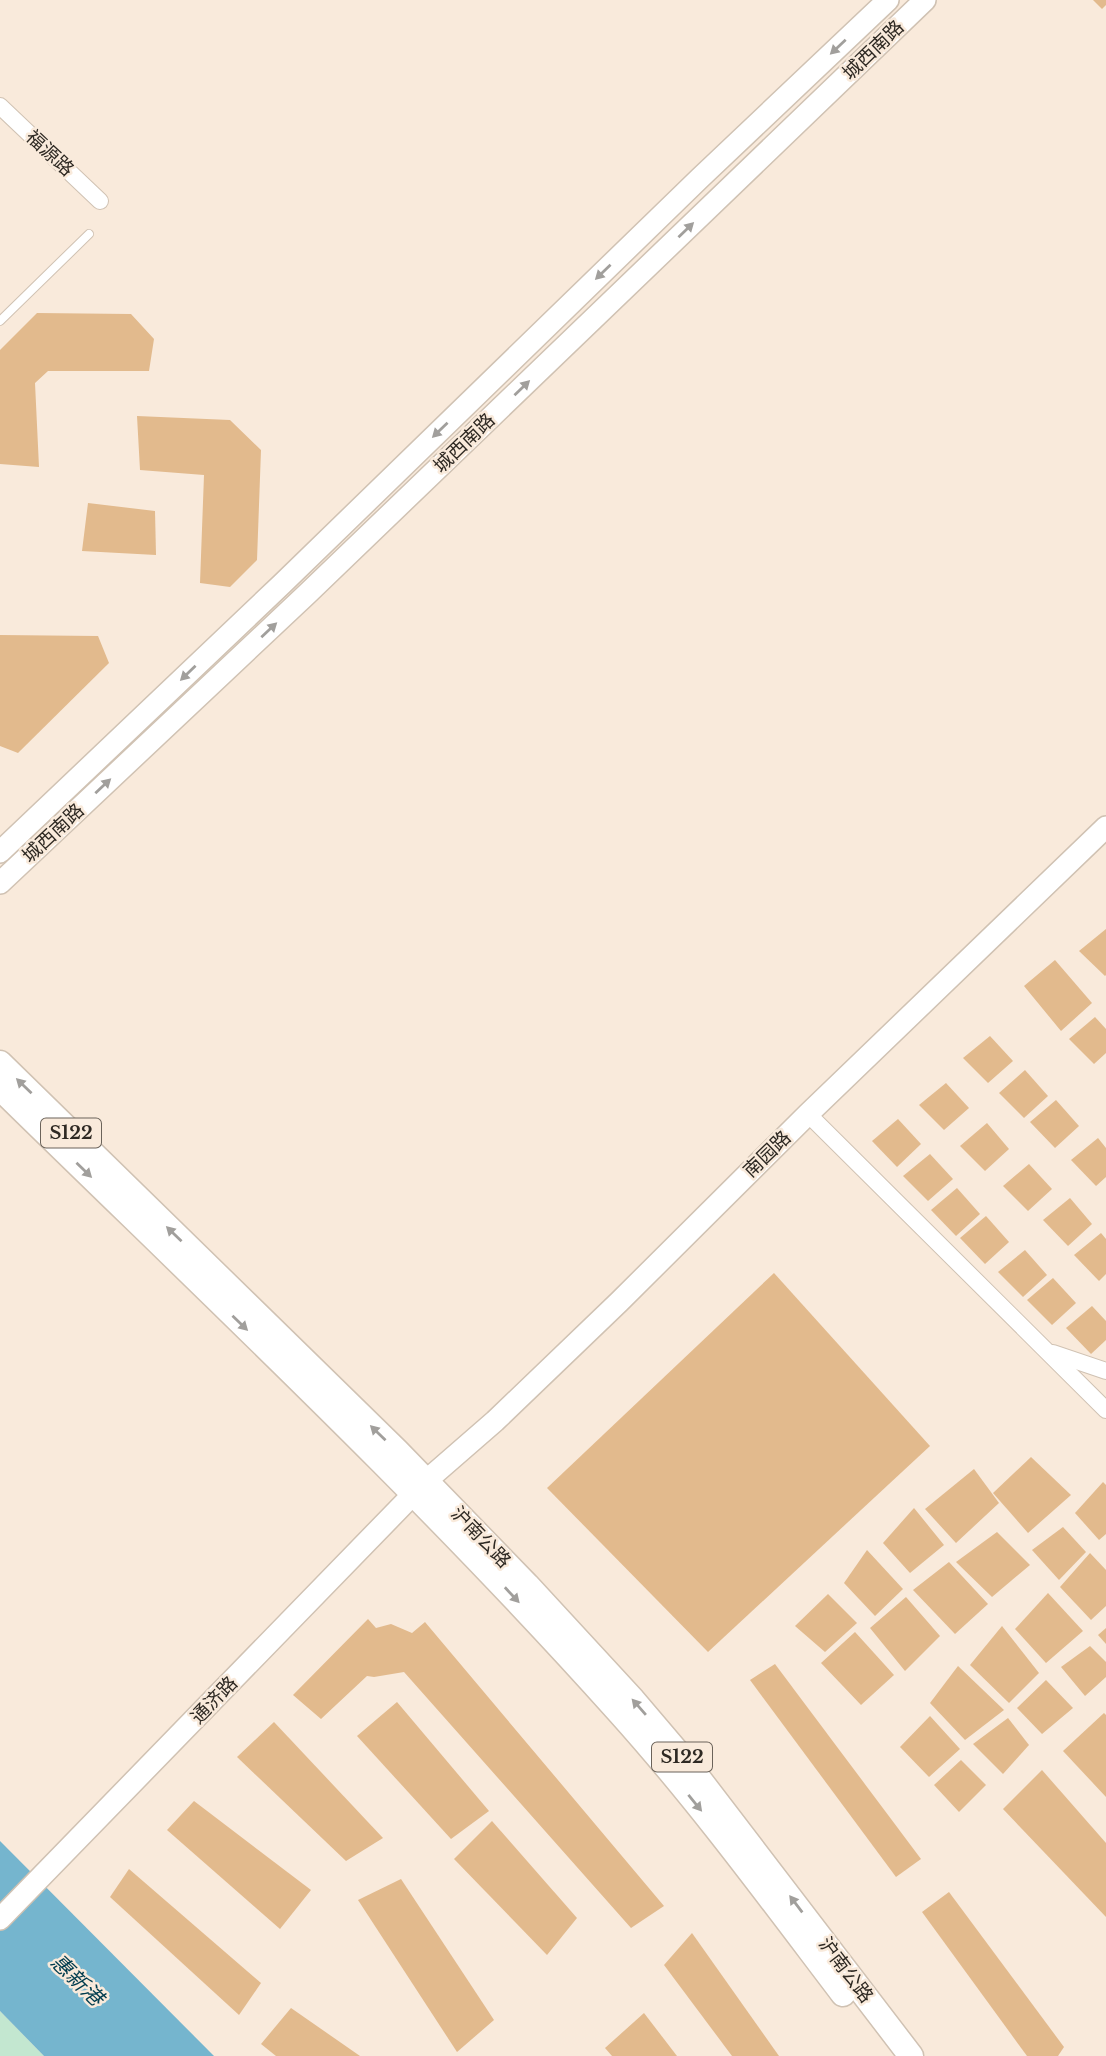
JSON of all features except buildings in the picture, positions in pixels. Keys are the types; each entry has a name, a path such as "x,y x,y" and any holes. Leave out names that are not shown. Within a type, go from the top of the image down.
{"main road":[{"name":"城西南路","path":"0,852 282,584 699,178 888,0"},
{"name":"城西南路","path":"0,883 307,594 925,0"},
{"name":"南园路","path":"420,1487 495,1421 619,1302 701,1218 1106,827"},
{"name":"沪南公路","path":"0,1063 135,1208"},
{"name":"沪南公路","path":"0,1088 135,1208 420,1487 527,1585 633,1700 690,1767 911,2056"},
{"name":"沪南公路","path":"420,1487 514,1597 652,1750 717,1830 889,2056"},
{"name":"通济路","path":"0,1919 420,1487"}],"street":[{"name":"福源路","path":"0,106 100,201"},
{"path":"808,1114 1106,1410"},
{"path":"1047,1350 1106,1371"}],"lane":[{"path":"0,321 89,234"}],"green space":[{"path":"0,2011 44,2056 0,2056"}],"water":[{"name":"惠新港","path":"0,1841 214,2056 44,2056 0,2011"}]}
